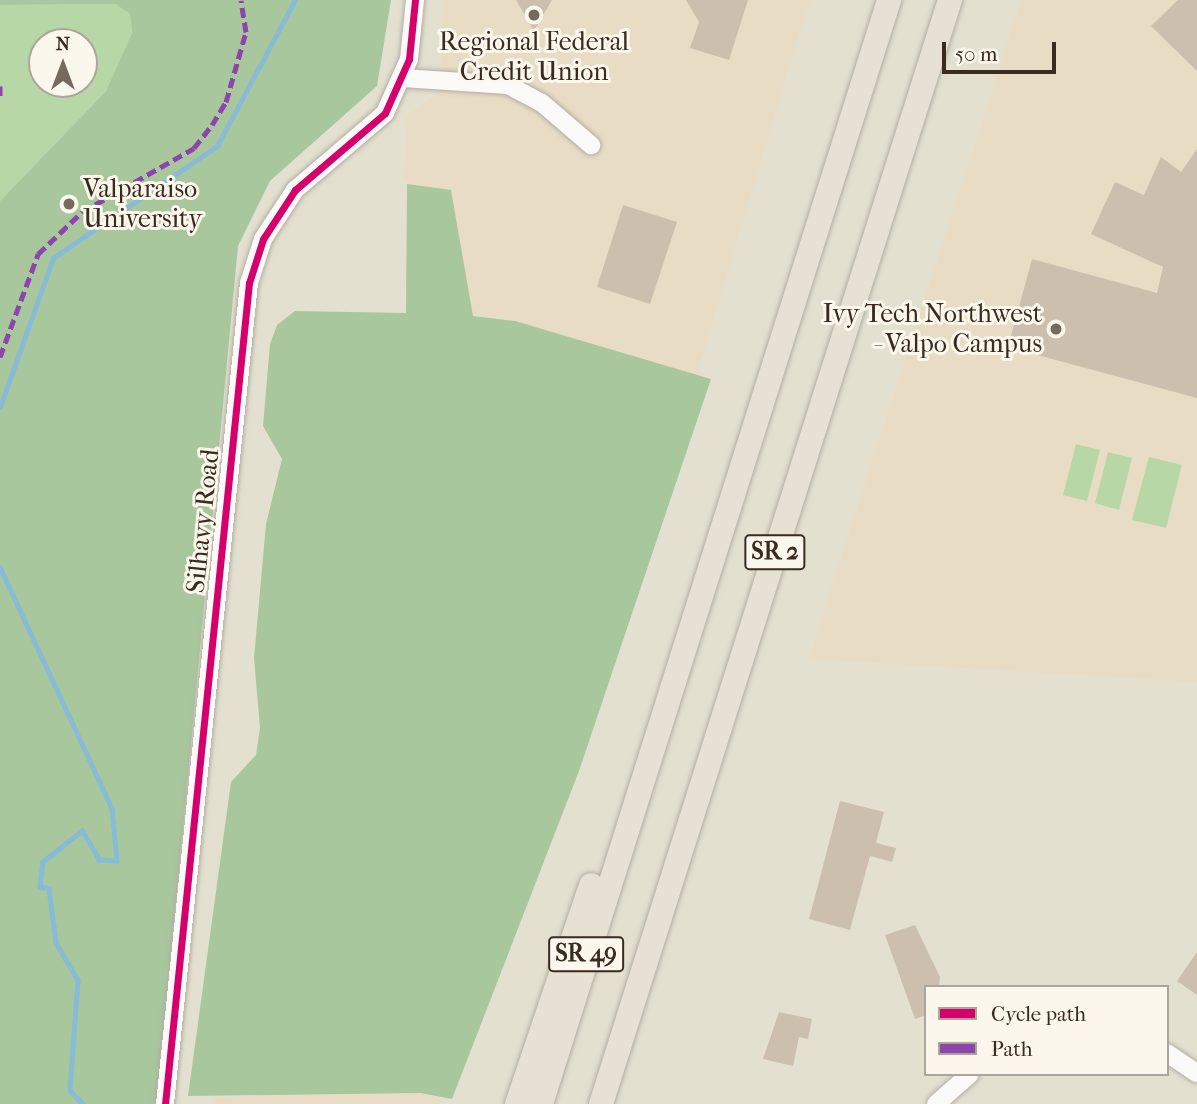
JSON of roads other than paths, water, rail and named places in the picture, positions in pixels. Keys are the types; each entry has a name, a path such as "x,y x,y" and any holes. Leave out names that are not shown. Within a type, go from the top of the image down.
{"highway":[{"name":"SR 2","path":"517,1104 596,870 634,804 890,0"},
{"name":"SR 2","path":"601,1104 950,0"},
{"name":"SR 49","path":"541,1104 634,804"}],"street":[{"name":"Silhavy Road","path":"165,1104 249,283 277,214 315,172 367,134 403,78 415,0"},
{"path":"403,78 508,85 542,103 591,145"},
{"path":"1169,1054 1197,1073"},
{"path":"936,1104 968,1076"}],"waterway":[{"path":"0,407 53,258 217,146 295,0"},
{"path":"0,567 112,808 117,861 99,860 82,831 43,862 40,887 49,888 56,943 78,980 70,1090 83,1104"}],"place":[{"name":"Regional Federal Credit Union","path":"534,15"},
{"name":"Valparaiso University","path":"69,204"},
{"name":"Ivy Tech Northwest - Valpo Campus","path":"1056,329"}]}
